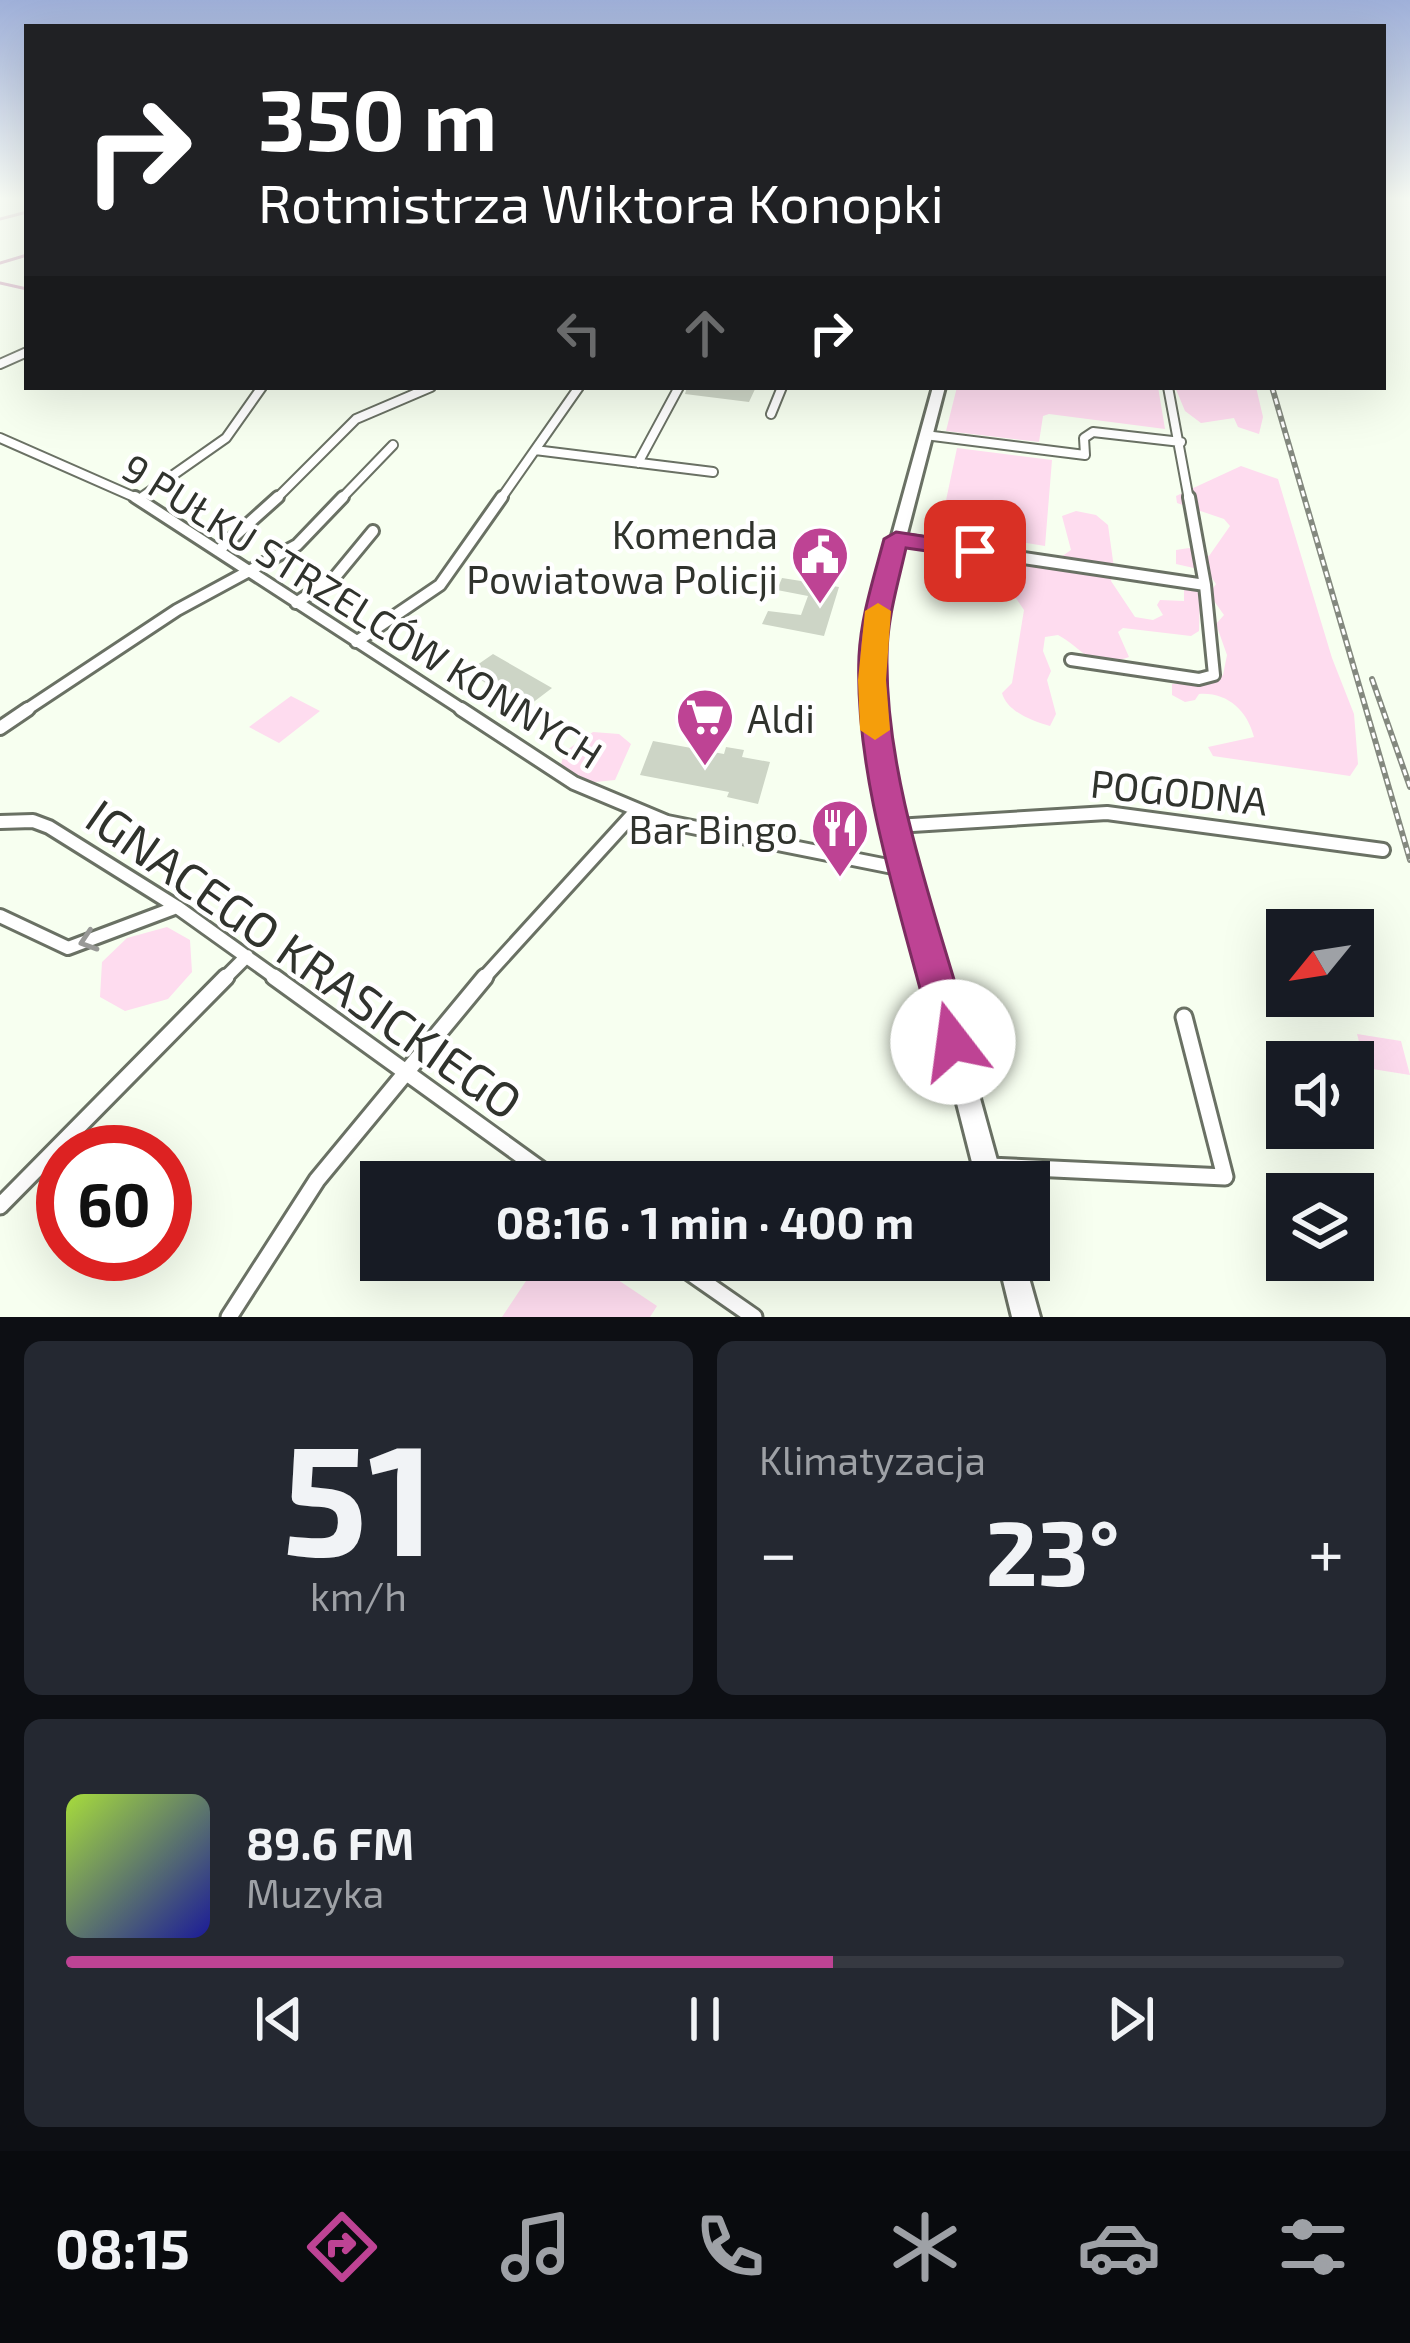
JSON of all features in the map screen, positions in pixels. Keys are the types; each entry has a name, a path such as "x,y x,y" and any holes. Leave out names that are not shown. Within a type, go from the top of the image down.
{"main road":[{"path":"935,390 875,626 875,734 985,1161"},
{"path":"1017,1281 1026,1317"}],"street":[{"path":"139,499 204,458 248,413 260,390"},
{"path":"218,551 231,544 356,419 424,390"},
{"path":"356,642 440,585 577,390"},
{"path":"638,463 677,390"},
{"path":"771,414 781,390"},
{"path":"1071,660 1210,678 1214,671 1205,584 1169,390"},
{"path":"925,435 1085,455 1084,438 1093,432 1180,442"},
{"name":"9 PUŁKU STRZELCÓW KONNYCH","path":"0,438 139,499 540,764 635,812 908,870"},
{"path":"0,728 166,617 302,541 393,445"},
{"path":"535,450 712,472"},
{"path":"296,603 335,577 374,531"},
{"path":"896,539 1205,584"},
{"path":"229,1317 309,1188 403,1073 635,812"},
{"name":"POGODNA","path":"896,826 1120,813 1383,850"},
{"name":"IGNACEGO KRASICKIEGO","path":"0,822 40,823 177,907 528,1161"},
{"path":"0,916 68,948 177,907"},
{"path":"0,1206 248,956"},
{"path":"1050,1175 1225,1177 1184,1017"},
{"path":"702,1281 754,1317"}],"shaded area":[{"path":"956,390 1158,390 1165,429 1049,414 1043,416 1039,442 946,431"},
{"path":"1176,390 1257,390 1263,417 1259,434 1238,427 1234,418 1201,423 1185,411"},
{"path":"957,448 1052,460 1045,546 940,529"},
{"path":"1241,466 1278,479 1332,658 1354,714 1358,764 1350,776 1213,756 1208,747 1254,737 1246,719 1218,696 1199,694 1185,702 1172,695 1172,684 1211,683 1223,675 1227,655 1216,624 1224,615 1209,594 1216,584 1207,571 1176,564 1176,550 1189,548 1209,556 1230,526 1224,519 1177,503 1176,496"},
{"path":"1076,511 1096,515 1108,525 1114,568 1111,581 1135,617 1153,620 1163,615 1157,605 1160,600 1184,601 1184,588 1200,590 1199,631 1191,636 1123,628 1118,632 1129,657 1105,662 1089,657 1058,635 1045,637 1043,651 1051,671 1047,680 1056,714 1050,726 1015,710 1002,693 1012,683 1024,610 1009,588 1026,563 1061,557 1071,550 1062,516"},
{"path":"291,696 320,711 279,743 249,727"},
{"path":"593,732 619,734 631,744 615,780 586,783 561,765 564,752"},
{"path":"167,927 190,940 192,972 168,999 125,1011 100,997 102,962 127,938"},
{"path":"1357,1034 1401,1041 1410,1075 1374,1069 1374,1041 1359,1041"},
{"path":"526,1281 620,1281 657,1306 650,1317 502,1317"}],"building":[{"path":"686,390 755,390 749,402 685,394"},
{"name":"Komenda Powiatowa Policji","path":"782,578 839,587 824,636 762,624 768,611 801,615 808,596 777,590"},
{"path":"493,654 552,688 527,707 467,672"},
{"name":"Aldi","path":"653,741 724,754 726,747 744,750 742,757 770,762 758,804 727,797 729,792 640,775"}],"waterway":[{"path":"0,263 12,259"},
{"path":"0,283 24,288"}],"railway":[{"path":"1273,390 1410,860"},
{"path":"1372,679 1410,787"}],"slow traffic":[{"path":"875,730 872,680 878,611"}],"place":[{"name":"Komenda Powiatowa Policji","path":"820,606"},
{"name":"Aldi","path":"705,768"},
{"name":"Bar Bingo","path":"840,879"}],"route":[{"path":"953,1042 880,763 873,660 875,626 896,539 975,551"}]}
